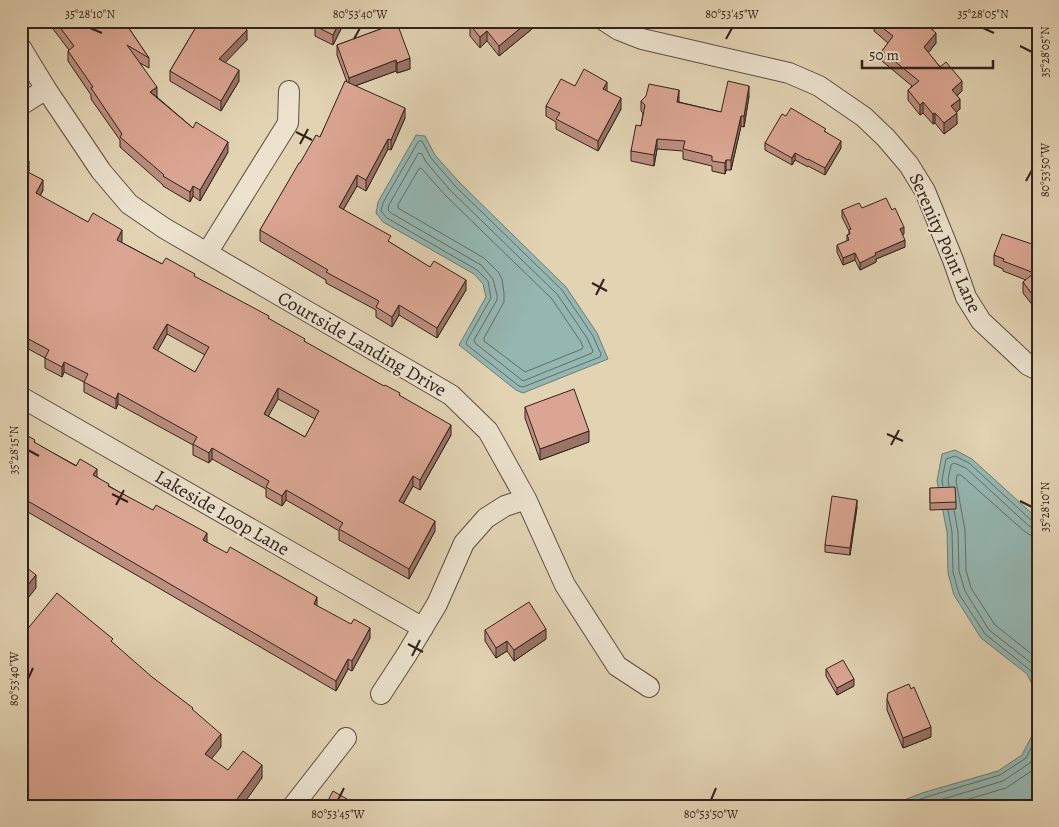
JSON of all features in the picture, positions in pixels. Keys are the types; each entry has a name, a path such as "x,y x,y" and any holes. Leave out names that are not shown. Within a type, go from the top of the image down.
{"street":[{"name":"Serenity Point Lane","path":"605,21 619,30 642,39 789,73 819,86 864,117 886,138 909,165 925,190 966,297 980,321 1028,365 1038,370"},
{"name":"Courtside Landing Drive","path":"21,48 101,171 129,204 164,228 451,396 488,431 526,499 566,584 617,666 649,687"},
{"path":"21,105 46,89"},
{"path":"207,253 288,123 289,91"},
{"name":"Lakeside Loop Lane","path":"21,397 423,628"},
{"path":"381,694 437,604 464,542 486,518 504,506 526,499"},
{"path":"293,806 346,738"}],"water":[{"path":"416,135 425,136 435,155 459,182 566,287 597,333 608,359 523,393 516,390 459,345 486,297 483,284 474,274 383,222 376,213 378,202"},
{"path":"955,450 972,459 1038,519 1038,806 889,806 922,793 998,771 1022,755 1037,726 1037,694 1027,674 981,638 954,595 948,573 947,532 937,481 942,454"}],"building":[{"path":"55,21 124,21 149,58 127,45 157,87 150,92 193,128 196,122 228,142 200,190 193,186 190,192 163,176 120,137 122,134 68,51 74,46"},
{"path":"198,21 239,21 247,30 219,59 239,70 221,101 170,71"},
{"path":"317,21 340,21 333,35 315,26"},
{"path":"474,21 529,21 499,46 487,31 480,37 470,25"},
{"path":"874,21 931,21 928,26 936,33 924,47 940,67 946,62 962,81 952,90 960,99 951,106 957,113 944,123 923,102 920,105 908,90 919,81 882,51 893,36"},
{"path":"397,23 410,58 397,63 396,60 349,78 337,45"},
{"path":"584,69 607,82 603,89 621,98 598,141 556,119 560,113 546,106 561,79 575,86"},
{"path":"345,81 405,108 391,140 388,139 366,180 357,175 339,207 391,236 388,241 430,267 434,261 466,280 437,328 399,305 392,317 376,307 379,301 326,272 328,270 260,230 316,135 320,137"},
{"path":"728,81 749,86 744,116 741,116 731,160 726,160 725,163 712,161 712,156 683,149 685,141 657,139 654,155 631,151 636,125 641,126 645,105 641,101 646,96 649,84 679,90 677,102 721,112"},
{"path":"791,108 826,129 824,131 841,141 825,168 795,153 792,158 765,143 782,114 786,116"},
{"path":"21,156 29,161 24,170 43,180 36,193 88,222 93,213 122,230 117,240 162,264 166,258 195,274 194,276 269,316 268,318 305,339 304,341 400,393 399,395 451,425 420,480 413,476 399,501 435,521 409,569 339,529 343,523 314,506 286,490 282,496 266,487 269,481 212,448 209,453 193,444 197,437 118,393 116,399 84,382 88,374 64,362 62,367 45,358 49,350 21,335","holes":["167,324 209,347 195,372 153,348","278,388 319,411 305,437 264,414"]},
{"path":"886,198 892,210 895,208 904,227 900,229 905,240 875,253 876,255 860,263 855,253 843,258 837,245 849,240 847,235 850,234 849,230 851,229 842,210 859,203 862,208"},
{"path":"1002,234 1038,246 1038,302 1023,282 1034,273 1003,261 1004,259 994,255"},
{"path":"574,389 589,431 540,449 525,407"},
{"path":"21,432 35,440 34,442 76,466 80,459 97,469 93,475 109,484 108,486 153,510 156,505 207,533 203,540 227,553 230,547 317,597 314,604 351,624 354,619 370,628 352,661 348,659 336,681 21,497"},
{"path":"955,487 956,502 930,503 930,488"},
{"path":"832,496 857,500 850,548 825,545"},
{"path":"21,563 36,575 21,593"},
{"path":"57,593 113,639 111,641 152,677 193,708 221,734 205,754 228,770 243,751 262,765 232,806 21,806 21,637"},
{"path":"529,602 546,629 514,650 507,641 496,648 485,630"},
{"path":"843,660 854,679 837,688 826,669"},
{"path":"909,684 911,689 914,687 931,727 903,738 887,699 888,693"},
{"path":"333,791 359,806 325,806"}]}
